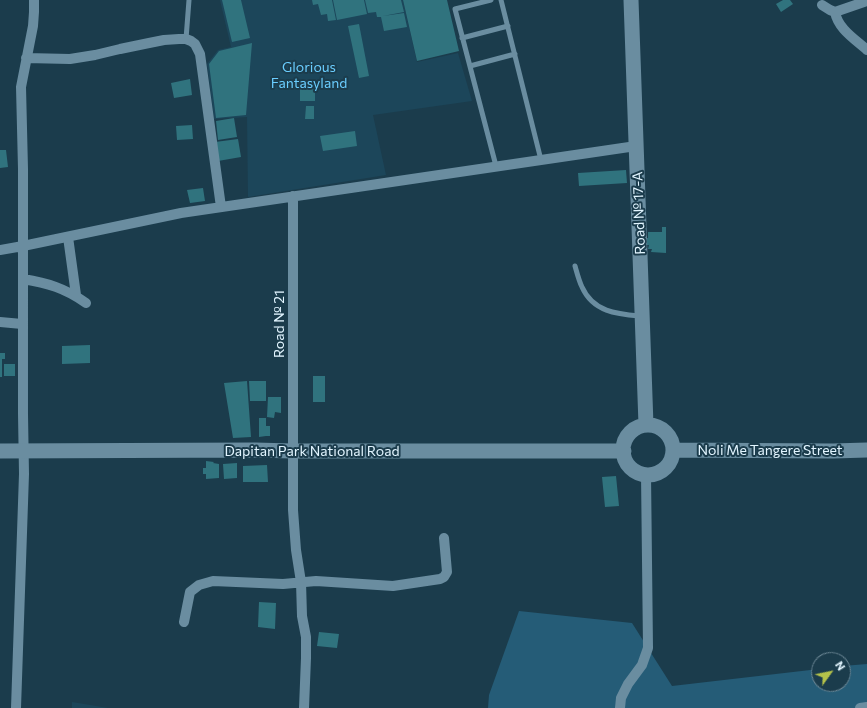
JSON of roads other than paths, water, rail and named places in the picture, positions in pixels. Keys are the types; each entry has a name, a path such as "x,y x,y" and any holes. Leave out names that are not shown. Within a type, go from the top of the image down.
{"main road":[{"name":"Road № 17-A","path":"631,0 646,425"},
{"path":"646,425 657,427 667,434 673,450 667,466 657,473 646,474 635,470 630,466 625,456 624,445 628,436 636,428 646,425"},
{"name":"Noli Me Tangere Street","path":"673,450 867,450"},
{"name":"Dapitan Park National Road","path":"0,451 624,451"}],"street":[{"path":"16,708 24,474 22,324 23,169 21,86 33,26 34,0"},
{"path":"822,5 835,12 867,1"},
{"path":"835,12 842,28 867,50"},
{"path":"26,58 70,59 164,40 186,39 192,41 200,54 221,207"},
{"path":"0,250 181,213 636,146"},
{"name":"Road № 21","path":"293,196 293,510 302,616 306,637 304,708"},
{"path":"68,237 76,296"},
{"path":"22,279 47,284 76,296 86,303"},
{"path":"0,322 22,324"},
{"path":"620,708 621,698 628,684 642,665 648,648 646,474"},
{"path":"184,622 190,592 199,585 213,581 283,584 316,581 393,586 440,579 444,577 447,572 444,538"},
{"path":"860,708 867,706"}],"lane":[{"path":"186,39 188,0"},
{"path":"491,0 455,9 496,166"},
{"path":"501,0 541,160"},
{"path":"462,38 508,26"},
{"path":"470,66 515,54"},
{"path":"575,266 586,295 594,303 608,311 618,314 642,316"}],"park label":[{"name":"Glorious Fantasyland","path":"309,76"}]}
